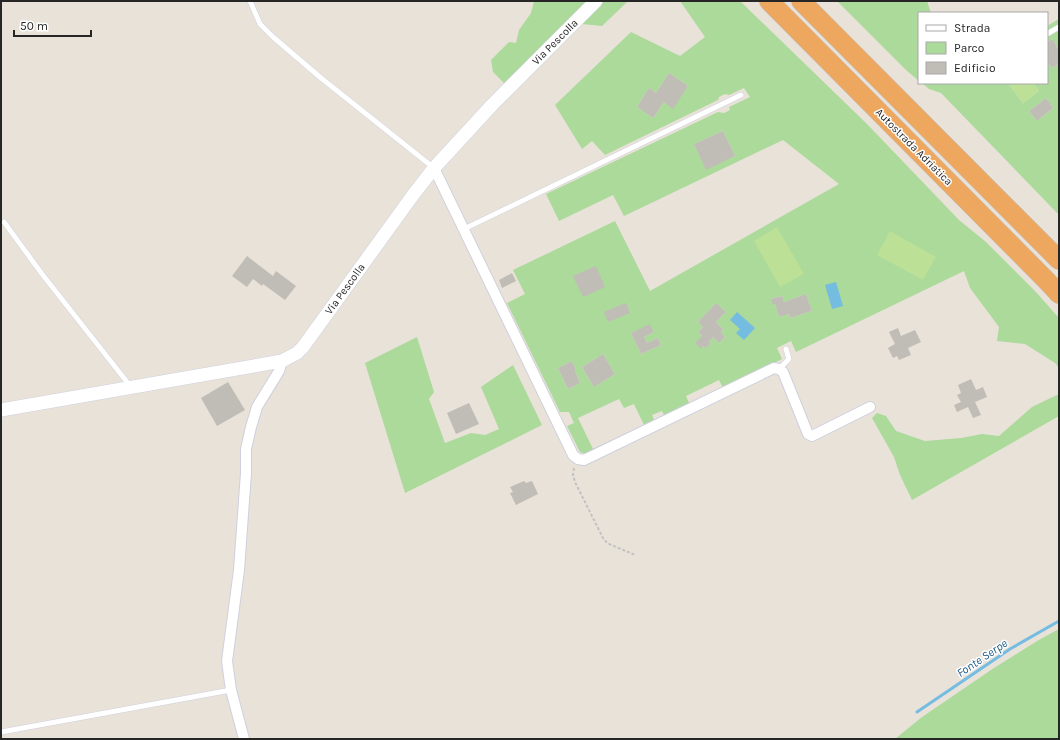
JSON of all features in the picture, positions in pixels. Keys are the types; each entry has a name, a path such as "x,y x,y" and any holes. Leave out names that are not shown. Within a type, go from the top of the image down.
{"highway":[{"name":"Autostrada Adriatica","path":"769,1 1041,274 1059,294"},
{"name":"Autostrada Adriatica","path":"801,1 1059,260"}],"street":[{"name":"Via Pescolla","path":"1,410 282,361 297,353 303,347 412,195 434,168 492,105 596,1"},
{"path":"434,168 573,455 578,459 584,460 774,368 783,372 808,434 812,436 870,407"},
{"path":"244,739 230,690 227,661 239,570 246,473 246,449 257,407 279,371 282,361"}],"lane":[{"path":"250,1 260,24 273,37 321,78 434,168"},
{"path":"1048,33 1059,27"},
{"path":"464,229 741,95"},
{"path":"4,222 42,274 132,387"},
{"path":"779,369 789,359 786,349"},
{"path":"1,732 230,690"}],"path":[{"path":"578,459 573,475 575,482 603,538 607,543 635,555"}],"green space":[{"path":"534,1 589,1 504,83 493,72 491,60 509,42 516,43 519,30 531,13"},
{"path":"604,1 628,1 602,26 582,24"},
{"path":"680,1 740,1 867,124 959,220 986,242 1035,291 1059,318 1059,368 1055,363 1025,344 997,341 999,327 970,288 964,271 796,352 791,341 777,348 782,359 723,388 719,380 686,396 690,405 665,417 662,411 652,415 655,422 587,454 580,452 567,426 574,423 569,412 560,412 507,303 525,294 513,270 615,221 650,291 839,184 783,140 624,216 613,195 559,221 546,194 718,112 724,113 730,110 729,107 750,97 744,88 729,95 725,94 719,97 718,100 605,155 592,141 582,149 555,105 631,32 680,56 705,37","holes":["669,73 688,86 673,108 664,102 653,118 637,107 649,88 656,93","723,131 735,156 706,169 694,144","806,294 812,311 790,318 789,314 779,317 775,304 771,299 782,296 784,302","716,303 726,312 716,322 723,329 721,332 725,337 719,343 713,337 709,342 711,343 706,348 703,346 701,348 702,336 698,332 703,327 698,322","650,325 654,332 644,337 647,343 658,338 661,345 641,354 631,333","603,354 615,374 594,387 582,367","572,361 580,383 568,389 558,368","619,399 624,408 634,404 644,425 593,449 578,418"]},
{"path":"837,1 927,1 931,12 918,12 918,80"},
{"path":"1059,19 1059,50 1052,39 1048,42 1048,25"},
{"path":"1048,63 1052,68 1059,64 1059,215 941,93 929,89 923,84 1009,84 1023,103 1039,91 1034,84 1048,84","holes":["1046,98 1053,108 1037,121 1029,111"]},
{"path":"1009,84 1034,84 1039,91 1023,103"},
{"path":"777,227 804,274 780,287 754,241"},
{"path":"890,231 936,257 923,280 877,255"},
{"path":"417,337 434,392 429,399 445,443 471,433 485,435 499,429 481,387 513,365 542,425 405,493 365,363"},
{"path":"1059,394 1059,416 912,500 900,475 894,457 872,418 877,413 886,416 896,431 925,441 961,438 982,434 999,436 1032,407"},
{"path":"1059,629 1059,739 895,739 922,717 994,668"}],"water":[{"path":"836,282 843,306 832,309 825,285"},
{"path":"737,312 755,328 744,340 736,333 740,329 730,320"}],"building":[{"path":"1052,39 1059,50 1059,64 1052,68 1048,63 1048,42"},
{"path":"669,73 688,86 673,109 664,102 653,118 637,107 649,88 656,93"},
{"path":"1046,98 1053,108 1037,121 1029,111"},
{"path":"723,131 735,156 706,170 694,144"},
{"path":"247,256 273,276 276,271 296,286 285,300 263,284 262,286 253,279 247,287 232,276"},
{"path":"596,266 605,287 583,297 573,276"},
{"path":"512,273 516,281 502,288 499,280"},
{"path":"806,294 812,311 790,318 789,314 779,317 775,304 773,305 771,299 782,296 784,302"},
{"path":"626,303 630,313 608,322 604,312"},
{"path":"716,303 726,312 716,322 723,329 721,332 725,337 719,343 713,337 709,342 711,343 706,348 703,346 701,349 695,343 702,336 698,332 703,327 698,322"},
{"path":"650,324 654,332 644,337 647,343 658,338 661,345 641,354 631,333"},
{"path":"898,328 901,336 915,330 921,342 908,348 911,355 899,360 897,356 893,358 888,348 895,344 889,332"},
{"path":"603,354 615,374 594,387 582,367"},
{"path":"572,361 580,383 568,389 558,368"},
{"path":"971,379 976,390 983,387 987,397 975,402 981,415 973,418 968,407 957,412 954,405 961,402 957,395 961,393 958,385"},
{"path":"228,382 245,410 217,426 201,398"},
{"path":"469,403 479,424 456,434 447,413"},
{"path":"524,481 526,483 532,481 538,494 516,505 510,493 513,492 510,487"}],"waterway":[{"name":"Fonte Serpe","path":"917,712 1010,649 1059,621"}]}
